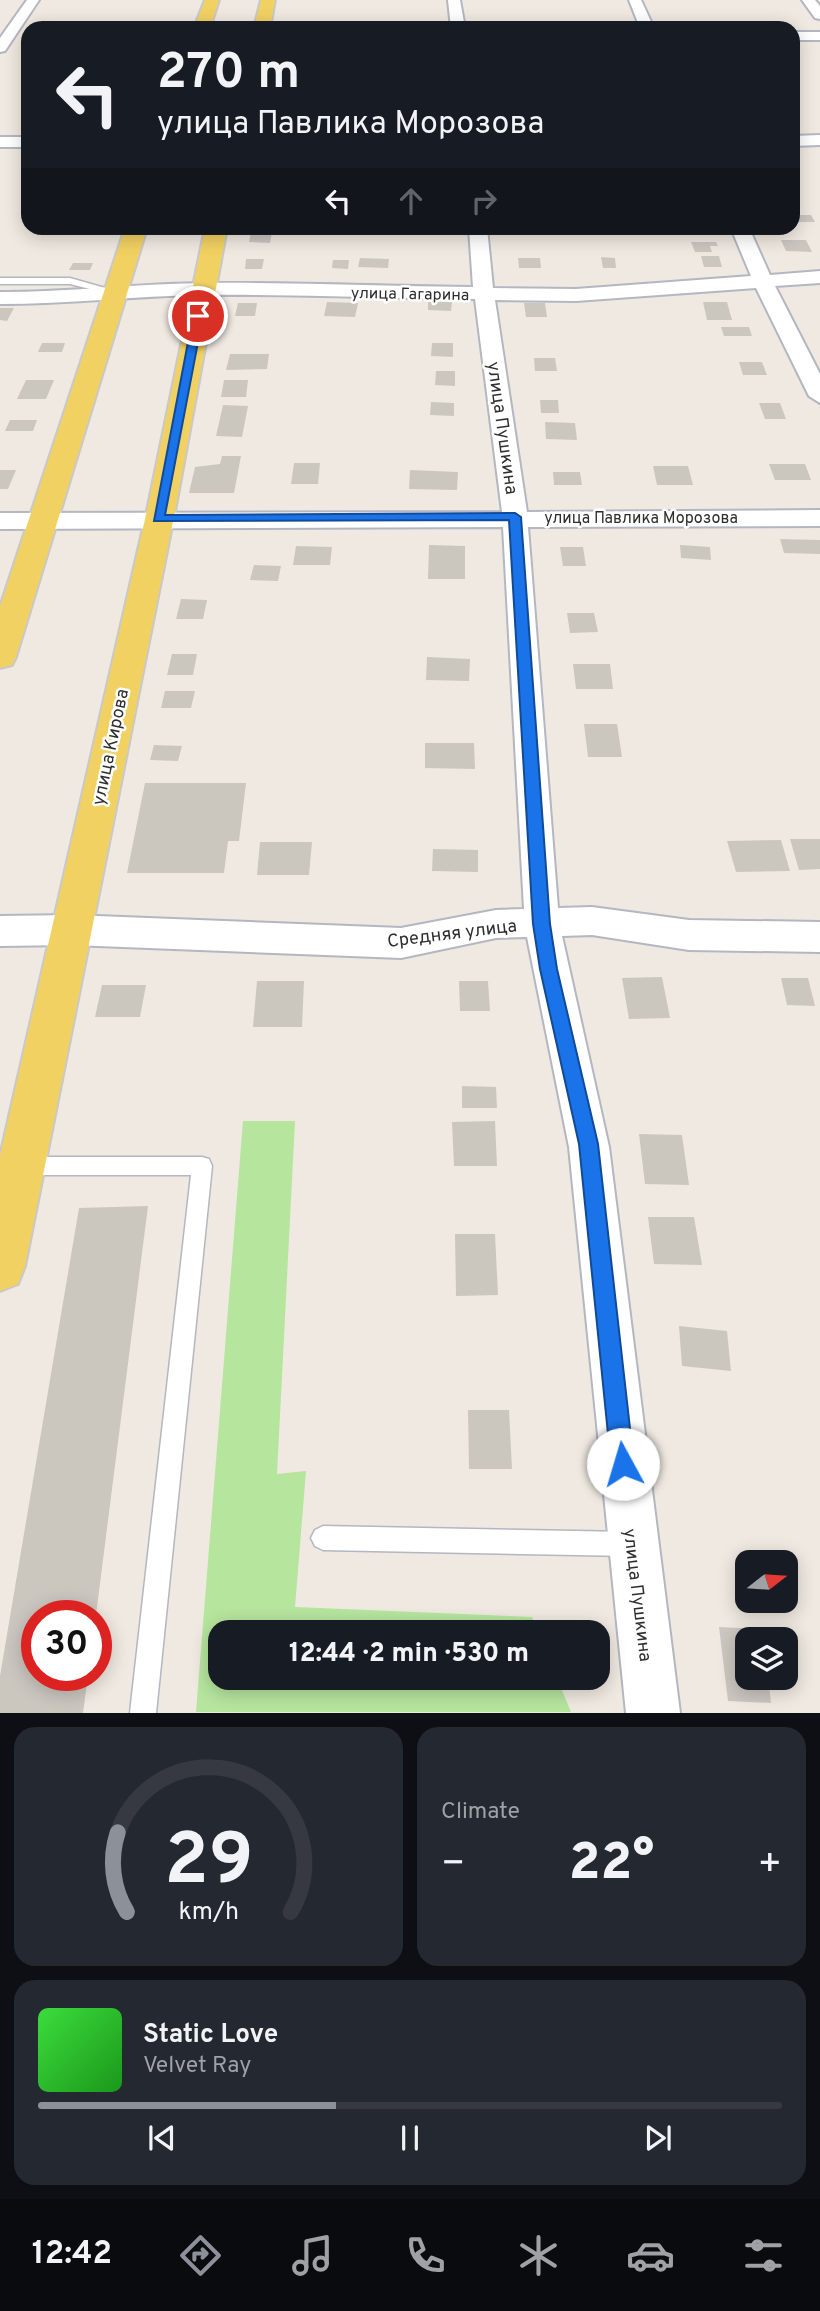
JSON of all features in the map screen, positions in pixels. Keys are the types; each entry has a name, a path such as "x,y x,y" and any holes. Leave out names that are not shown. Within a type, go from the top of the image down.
{"main road":[{"path":"204,21 212,0"},
{"path":"264,21 268,0"},
{"path":"0,657 134,235"},
{"name":"улица Кирова","path":"0,1266 159,519 215,235"}],"street":[{"path":"2,42 33,0"},
{"path":"454,0 457,21"},
{"path":"635,0 644,21"},
{"path":"808,0 820,15"},
{"path":"800,36 820,36"},
{"path":"2,42 21,39"},
{"path":"800,141 820,140"},
{"path":"0,142 21,142"},
{"name":"улица Пушкина","path":"479,235 484,295 515,517 542,924 549,969 589,1144 631,1544 653,1713"},
{"path":"743,235 762,280 820,396"},
{"name":"улица Гагарина","path":"0,298 62,298 114,292 203,289 576,295 820,277"},
{"name":"улица Павлика Морозова","path":"0,521 515,517 820,518"},
{"name":"Средняя улица","path":"0,931 72,930 401,943 496,924 592,921 689,935 820,937"}],"lane":[{"path":"0,281 70,281 114,292"},
{"path":"20,1167 202,1166 143,1713"},
{"path":"323,1538 631,1544"}],"green space":[{"path":"243,1121 295,1121 277,1474 306,1471 295,1607 532,1617 533,1620 208,1620 208,1690 562,1690 571,1712 196,1712"}],"building":[{"path":"800,215 811,215 815,222 800,222"},
{"path":"250,235 271,235 270,243 249,242"},
{"path":"781,240 806,240 812,252 786,251"},
{"path":"691,242 716,242 718,246 710,246 712,252 695,252"},
{"path":"701,256 719,256 722,267 704,267"},
{"path":"601,257 615,258 616,268 603,268"},
{"path":"360,258 389,259 388,268 358,267"},
{"path":"518,258 540,258 541,268 519,268"},
{"path":"246,259 264,259 262,269 245,269"},
{"path":"333,260 349,260 348,269 332,268"},
{"path":"73,263 93,263 90,270 69,270"},
{"path":"428,301 452,302 451,311 428,310"},
{"path":"327,302 358,303 355,317 324,316"},
{"path":"703,302 727,302 732,320 707,320"},
{"path":"238,303 257,303 255,316 235,316"},
{"path":"524,303 545,303 547,317 526,317"},
{"path":"0,308 14,308 7,321 0,320"},
{"path":"721,327 749,327 752,336 724,336"},
{"path":"42,343 65,343 62,352 38,352"},
{"path":"432,343 453,343 453,357 431,356"},
{"path":"230,354 269,354 267,369 226,370"},
{"path":"534,358 555,358 557,371 535,371"},
{"path":"739,362 762,362 767,375 743,375"},
{"path":"436,371 455,371 455,386 435,385"},
{"path":"26,380 54,380 46,399 17,399"},
{"path":"224,380 248,380 246,397 221,397"},
{"path":"540,400 558,400 559,413 541,413"},
{"path":"431,402 454,403 454,416 430,415"},
{"path":"759,403 780,403 786,419 765,419"},
{"path":"223,405 248,406 242,437 216,436"},
{"path":"10,420 37,420 33,431 5,431"},
{"path":"545,422 575,423 577,440 546,439"},
{"path":"222,456 241,456 234,493 189,493 195,467 220,464"},
{"path":"294,463 320,463 318,484 291,484"},
{"path":"769,464 805,464 811,480 775,480"},
{"path":"653,466 688,466 693,485 657,485"},
{"path":"0,470 16,470 8,489 0,489"},
{"path":"410,470 458,472 457,490 409,489"},
{"path":"553,472 580,472 582,485 554,485"},
{"path":"780,539 820,540 820,554 784,553"},
{"path":"429,545 465,546 465,579 428,579"},
{"path":"680,545 710,547 711,560 681,558"},
{"path":"296,546 332,547 330,565 293,565"},
{"path":"560,547 583,547 586,566 563,566"},
{"path":"254,565 281,566 278,581 250,580"},
{"path":"181,599 207,600 203,619 176,619"},
{"path":"567,613 594,613 598,632 570,633"},
{"path":"172,654 197,654 193,675 167,675"},
{"path":"427,657 470,659 469,681 426,680"},
{"path":"573,664 610,664 613,689 576,689"},
{"path":"165,691 195,691 191,708 161,708"},
{"path":"584,724 617,724 622,757 588,757"},
{"path":"425,743 474,743 475,769 425,768"},
{"path":"154,745 182,746 178,761 150,760"},
{"path":"145,783 246,783 239,841 228,841 224,873 127,873"},
{"path":"790,839 820,839 820,869 799,870"},
{"path":"781,840 790,871 736,872 727,841"},
{"path":"260,842 312,842 309,875 257,875"},
{"path":"433,849 478,850 478,872 432,871"},
{"path":"662,977 670,1018 629,1019 622,978"},
{"path":"781,978 808,978 815,1006 787,1005"},
{"path":"257,981 304,981 302,1027 253,1027"},
{"path":"459,981 488,981 490,1011 460,1011"},
{"path":"102,985 146,985 140,1017 95,1017"},
{"path":"462,1086 496,1087 497,1108 462,1108"},
{"path":"495,1121 497,1166 454,1166 452,1122"},
{"path":"639,1134 682,1135 689,1185 645,1184"},
{"path":"148,1206 98,1600 21,1600 21,1691 86,1691 83,1713 0,1713 0,1676 79,1208"},
{"path":"648,1217 694,1217 702,1265 654,1264"},
{"path":"455,1234 495,1234 498,1295 456,1296"},
{"path":"679,1326 727,1331 731,1371 682,1366"},
{"path":"468,1410 509,1410 512,1469 469,1469"},
{"path":"719,1627 735,1628 735,1690 769,1690 771,1703 728,1701"}],"route":[{"path":"198,316 159,519 515,517 542,924 549,969 589,1144 623,1464"}]}
